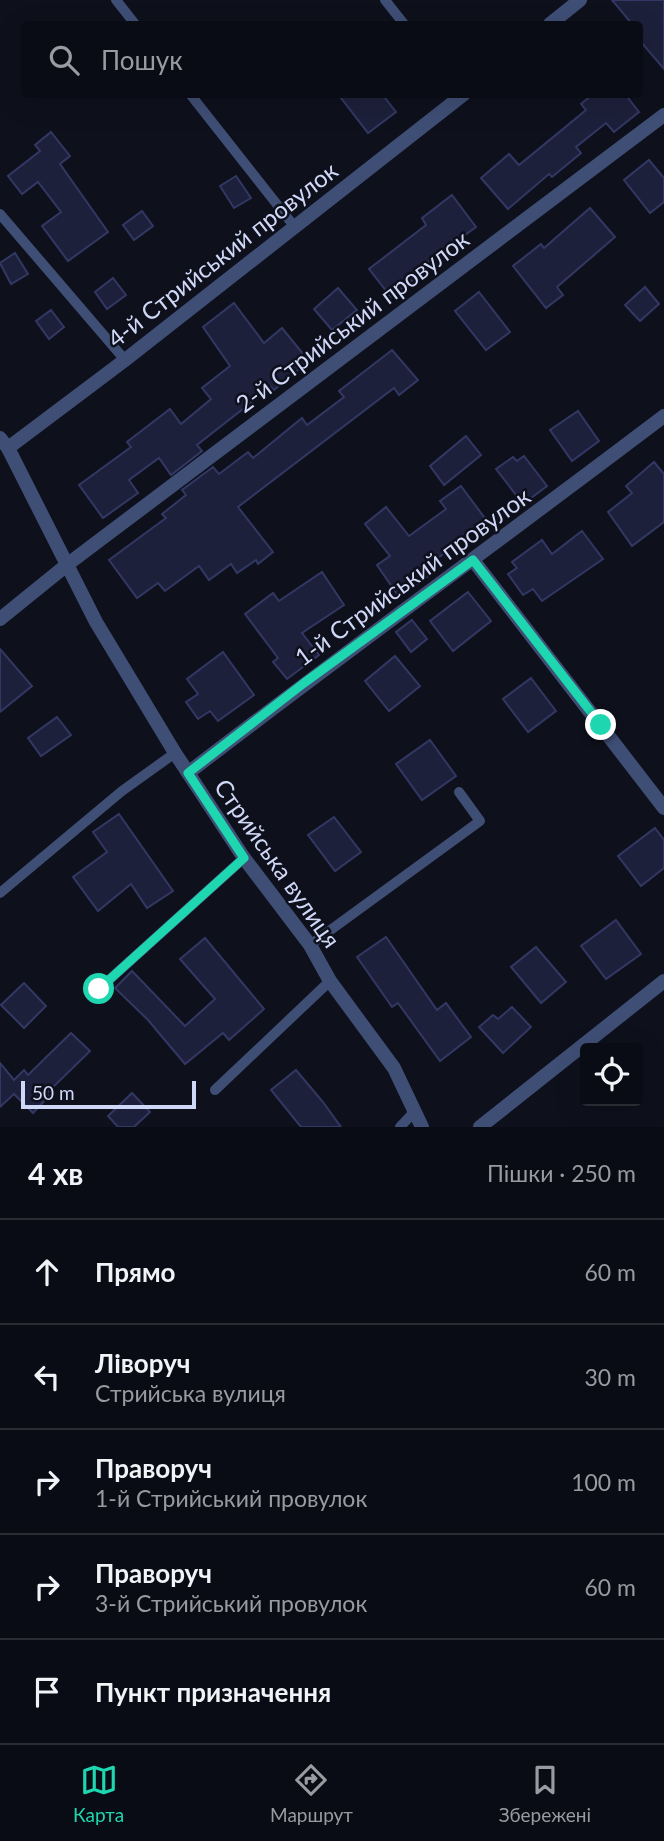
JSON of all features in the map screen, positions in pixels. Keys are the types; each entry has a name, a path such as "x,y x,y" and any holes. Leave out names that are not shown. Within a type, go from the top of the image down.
{"street":[{"path":"554,21 580,0"},
{"name":"4-й Стрийський провулок","path":"4,443 125,360 456,98"},
{"name":"2-й Стрийський провулок","path":"0,619 68,564 664,115"},
{"name":"1-й Стрийський провулок","path":"188,773 304,683 664,416"},
{"name":"Стрийська вулиця","path":"4,443 96,622 175,753 244,858 310,945 330,981 394,1068 422,1127"},
{"path":"473,560 664,808"},
{"path":"480,1127 664,981"}],"lane":[{"path":"116,0 133,21"},
{"path":"385,0 402,21"},
{"path":"193,98 294,226"},
{"path":"0,214 125,360"},
{"path":"0,892 122,791 175,753"},
{"path":"310,945 480,821 459,792"},
{"path":"99,989 244,858"},
{"path":"215,1090 330,981"},
{"path":"400,1127 415,1111"}],"building":[{"path":"612,0 664,0 664,69 643,44 643,21 630,21"},
{"path":"341,98 385,98 396,112 368,133"},
{"path":"588,98 628,98 639,112 614,132 606,123 576,147 581,153 552,177 549,174 508,209 481,178 509,154 519,165 586,110 581,104"},
{"path":"51,132 70,156 60,164 108,232 68,261 42,226 61,212 38,182 22,194 8,176 40,151 35,145"},
{"path":"649,160 664,178 664,202 650,213 624,180"},
{"path":"236,176 251,198 234,208 220,186"},
{"path":"452,195 476,227 422,266 425,270 391,297 369,269 426,225 422,218"},
{"path":"590,208 615,237 557,287 563,295 546,308 513,266 541,244 544,248"},
{"path":"142,211 153,226 134,240 123,225"},
{"path":"15,253 28,274 11,284 0,263"},
{"path":"113,278 126,295 107,309 95,292"},
{"path":"645,287 659,304 640,321 625,305"},
{"path":"338,288 357,310 332,330 314,309"},
{"path":"479,292 510,332 486,350 455,311"},
{"path":"234,303 264,343 282,328 309,361 274,390 271,387 197,445 202,451 171,475 159,458 129,480 138,493 103,518 79,485 131,447 127,442 170,409 181,424 211,399 202,388 230,366 203,327"},
{"path":"51,310 64,327 49,339 36,321"},
{"path":"392,350 418,380 399,395 394,388 238,507 273,552 258,564 256,560 237,573 231,564 209,580 199,566 165,591 158,583 137,598 109,560 166,518 162,514 186,495 182,490 213,467 219,474 248,452 253,458 302,418 307,425 344,397 339,391"},
{"path":"578,411 599,441 572,461 550,430"},
{"path":"466,436 481,455 444,485 430,466"},
{"path":"524,456 547,486 523,504 496,469 513,457 517,461"},
{"path":"654,462 664,474 664,522 632,546 608,512 632,493 626,486"},
{"path":"461,486 487,521 426,567 431,574 399,597 377,565 390,556 365,524 386,507 409,536 446,509 440,501"},
{"path":"582,531 603,559 542,601 533,589 523,595 508,574 517,568 512,562 542,540 552,554"},
{"path":"322,572 344,605 302,633 319,655 287,679 273,662 278,658 245,614 273,593 279,601"},
{"path":"468,592 491,621 453,651 430,621"},
{"path":"412,620 427,639 411,652 396,632"},
{"path":"0,649 32,686 0,712"},
{"path":"223,652 254,695 218,721 210,711 198,719 186,702 198,694 187,679"},
{"path":"395,656 420,686 389,711 365,681"},
{"path":"531,678 556,711 528,732 503,699"},
{"path":"57,717 71,735 41,756 28,738"},
{"path":"430,740 456,776 422,800 396,764"},
{"path":"119,814 173,891 147,908 131,884 98,911 73,877 107,852 93,832"},
{"path":"334,817 361,852 335,871 308,835"},
{"path":"655,828 664,840 664,868 641,886 618,856"},
{"path":"616,920 641,954 606,979 581,946"},
{"path":"386,937 437,1010 446,1003 471,1037 440,1061 398,1003 392,1007 357,957"},
{"path":"205,938 264,1009 229,1040 223,1033 185,1064 148,1020 115,988 132,971 185,1026 215,999 180,959"},
{"path":"536,947 566,982 541,1003 511,967"},
{"path":"24,983 46,1006 24,1028 1,1005"},
{"path":"512,1007 531,1027 503,1053 479,1027 493,1015 498,1019"},
{"path":"71,1033 90,1051 46,1094 49,1096 33,1113 14,1094 0,1107 0,1063 14,1080 24,1070 28,1075"},
{"path":"296,1070 341,1127 301,1127 271,1090"},
{"path":"132,1093 150,1112 134,1127 118,1127 108,1116"}],"route":[{"path":"99,989 244,858 188,773 304,683 473,560 601,725"}]}
